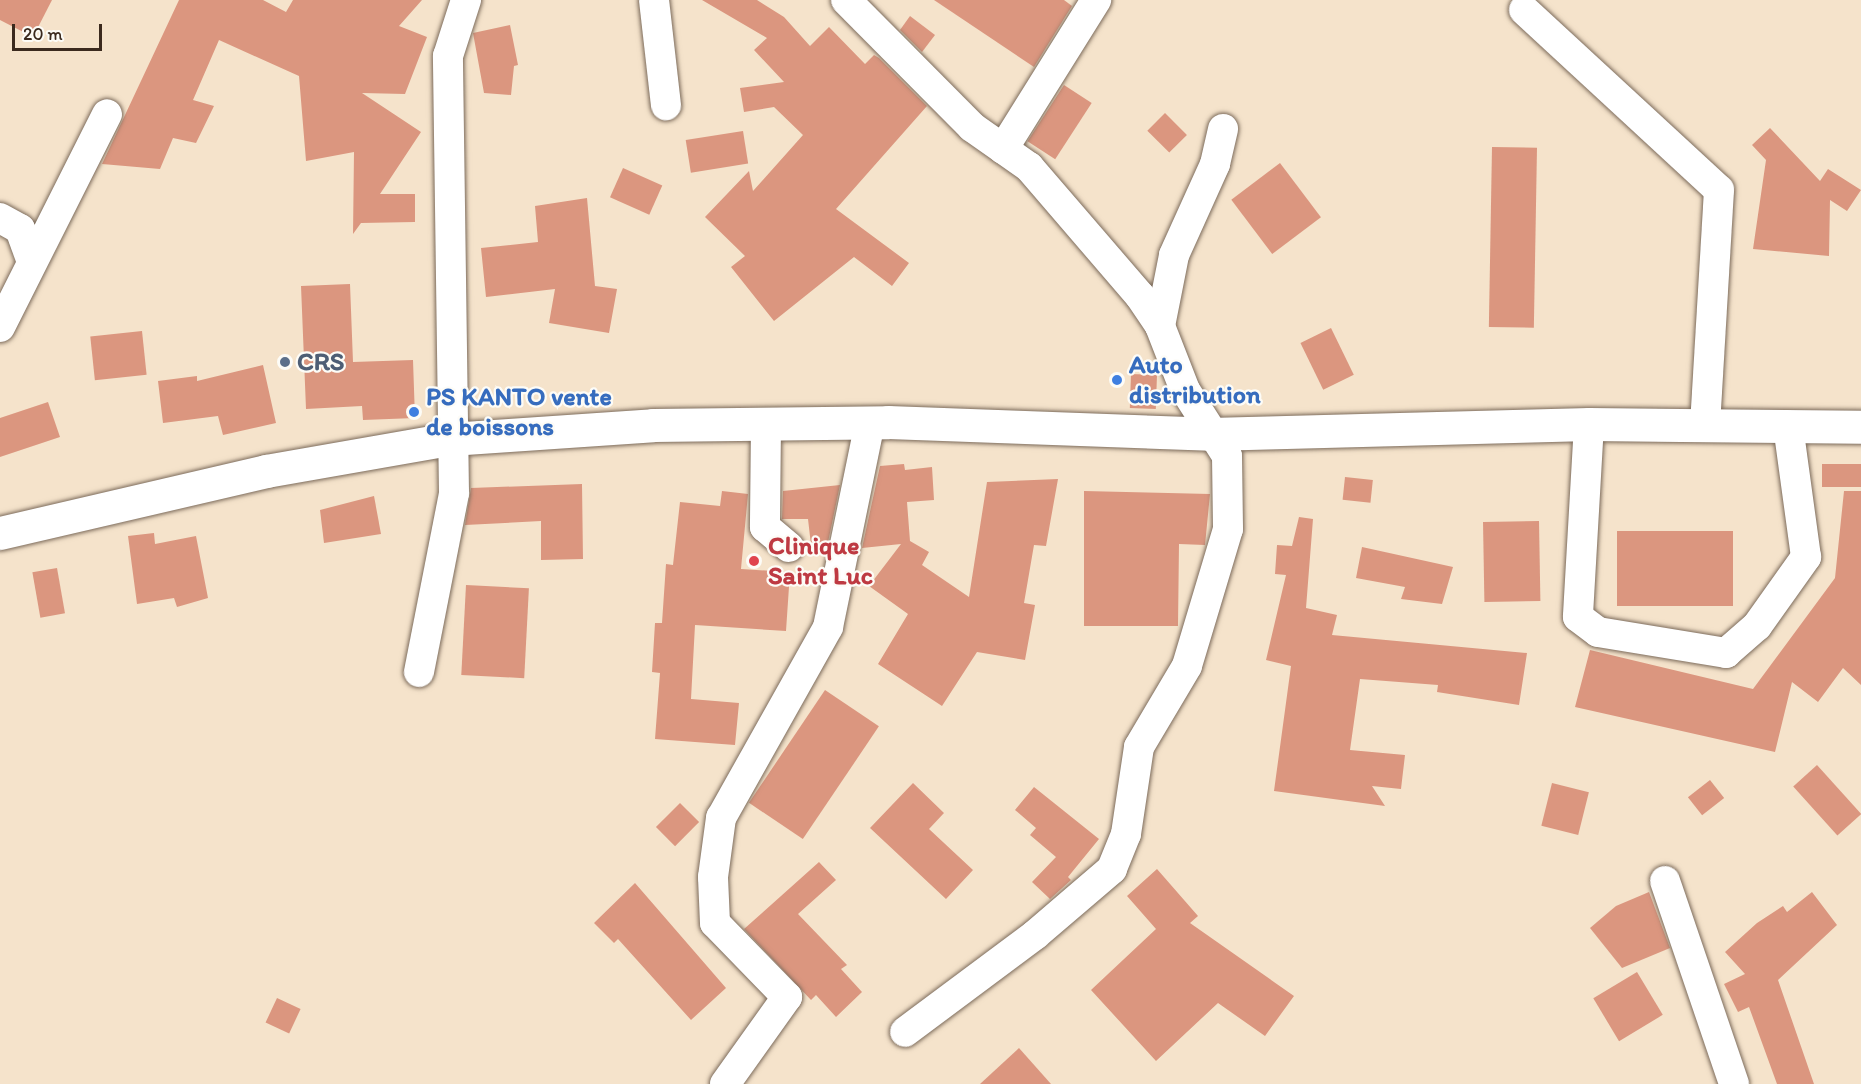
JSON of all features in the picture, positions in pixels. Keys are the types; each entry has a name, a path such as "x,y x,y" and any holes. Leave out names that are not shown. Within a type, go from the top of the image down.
{"main road":[{"path":"0,533 266,471 450,439 766,424 870,423 1210,434 1589,424 1705,423 1861,427"}],"street":[{"path":"419,672 451,522 448,56 466,0"},
{"path":"654,0 666,105"},
{"path":"846,0 892,51 1003,149 1029,167 1160,326 1210,434 1227,456 1228,529 1186,666 1139,747 1126,834 1112,869 1035,935 904,1032"},
{"path":"1003,149 1096,0"},
{"path":"1524,10 1719,190 1705,423"},
{"path":"0,327 31,259 107,114"},
{"path":"1160,326 1174,255 1215,164 1223,129"},
{"path":"0,218 20,229 31,259"},
{"path":"726,1084 787,997 715,923 713,877 721,818 828,627 870,423"},
{"path":"766,424 765,527 789,547"},
{"path":"1589,424 1578,617 1598,632 1726,653 1757,626 1806,557 1788,425"},
{"path":"1665,881 1734,1084"}],"building":[{"path":"0,0 52,0 33,37 0,20"},
{"path":"179,0 263,0 286,12 293,0 422,0 399,26 427,37 405,94 362,93 421,132 380,194 415,194 415,222 361,223 353,234 354,152 306,161 299,76 219,40 193,100 214,106 196,143 173,138 160,169 102,164"},
{"path":"702,0 757,0 784,17 810,46 829,27 865,64 874,55 879,58 927,106 836,209 909,263 892,286 854,257 774,321 731,267 745,256 705,217 749,171 753,191 803,135 774,107 744,112 740,88 784,82 754,50 767,38"},
{"path":"934,0 1064,0 1072,6 1034,67"},
{"path":"910,16 935,35 922,52 900,30"},
{"path":"510,25 518,65 514,66 511,95 484,93 473,33"},
{"path":"1064,85 1092,103 1055,159 1028,141"},
{"path":"1165,113 1187,135 1169,153 1147,131"},
{"path":"1770,128 1820,181 1828,169 1861,190 1847,211 1830,200 1829,256 1753,249 1766,160 1752,145"},
{"path":"743,131 748,164 691,173 686,140"},
{"path":"1492,147 1537,148 1534,328 1489,327"},
{"path":"1280,163 1321,217 1272,254 1231,200"},
{"path":"623,168 662,185 649,215 610,197"},
{"path":"587,198 595,286 617,289 609,333 549,323 555,289 486,297 481,248 538,242 535,206"},
{"path":"350,284 353,362 413,360 415,418 363,420 362,406 306,409 301,286"},
{"path":"1331,328 1354,375 1323,390 1300,343"},
{"path":"142,331 147,375 95,380 90,336"},
{"path":"263,365 276,423 223,435 218,416 163,423 158,381 197,376 197,381"},
{"path":"1131,374 1157,375 1156,409 1130,408"},
{"path":"48,402 60,437 0,457 0,418"},
{"path":"904,464 905,470 932,467 934,500 907,502 910,541 929,552 922,565 969,597 987,482 1058,479 1046,546 1034,545 1024,603 1035,605 1025,660 977,652 942,706 878,664 908,614 869,586 901,544 862,548 880,466"},
{"path":"1822,464 1861,464 1861,487 1822,487"},
{"path":"1345,477 1373,480 1370,503 1343,500"},
{"path":"582,484 583,559 541,560 541,521 465,525 471,488"},
{"path":"840,485 826,552 812,554 808,519 782,519 783,491"},
{"path":"722,491 748,494 741,569 790,572 786,631 695,625 691,699 739,703 735,745 655,739 660,673 652,672 655,623 662,623 666,564 673,565 680,502 720,506"},
{"path":"1084,491 1210,494 1205,545 1179,544 1178,626 1084,626"},
{"path":"1844,491 1861,491 1861,685 1843,668 1818,702 1792,682 1775,752 1575,707 1590,650 1753,689 1835,578"},
{"path":"374,496 381,534 324,543 320,510"},
{"path":"1299,517 1313,519 1306,608 1337,615 1332,635 1527,653 1519,705 1437,692 1438,685 1360,679 1350,750 1405,755 1401,789 1372,786 1385,806 1274,791 1291,666 1266,660 1286,575 1275,574 1277,545 1292,546"},
{"path":"1539,521 1540,601 1484,602 1483,522"},
{"path":"1617,531 1733,531 1733,606 1617,606"},
{"path":"154,533 155,544 196,536 208,598 177,607 174,598 137,604 128,536"},
{"path":"1362,547 1453,567 1442,604 1401,599 1405,587 1356,578"},
{"path":"57,568 65,613 40,618 32,572"},
{"path":"466,585 529,588 524,678 461,675"},
{"path":"825,690 879,726 803,839 749,803"},
{"path":"1817,765 1861,814 1837,835 1793,786"},
{"path":"1710,780 1724,798 1702,815 1688,797"},
{"path":"913,783 944,813 929,829 973,870 946,899 870,828"},
{"path":"1552,783 1589,792 1578,835 1541,826"},
{"path":"1034,787 1099,839 1068,877 1071,880 1050,899 1032,882 1056,857 1030,835 1036,828 1015,810"},
{"path":"680,803 699,822 675,846 656,827"},
{"path":"819,862 836,880 798,914 847,965 841,969 862,992 836,1017 816,995 811,1000 744,929"},
{"path":"1157,869 1198,916 1190,923 1294,996 1265,1036 1218,1003 1156,1061 1091,990 1156,929 1127,896"},
{"path":"635,883 726,988 691,1020 618,939 614,943 594,923"},
{"path":"1649,892 1670,948 1622,968 1590,928 1616,906"},
{"path":"1812,892 1837,925 1778,980 1814,1084 1777,1084 1749,1007 1738,1012 1724,984 1745,974 1725,952 1757,923 1783,906 1787,912"},
{"path":"1637,972 1663,1015 1619,1041 1593,998"},
{"path":"277,998 301,1009 289,1033 266,1022"},
{"path":"1019,1048 1051,1084 980,1084"}],"place":[{"name":"CRS","path":"285,362"},
{"name":"Auto distribution","path":"1117,380"},
{"name":"PS KANTO vente de boissons","path":"414,412"},
{"name":"Clinique Saint Luc","path":"754,561"}]}
